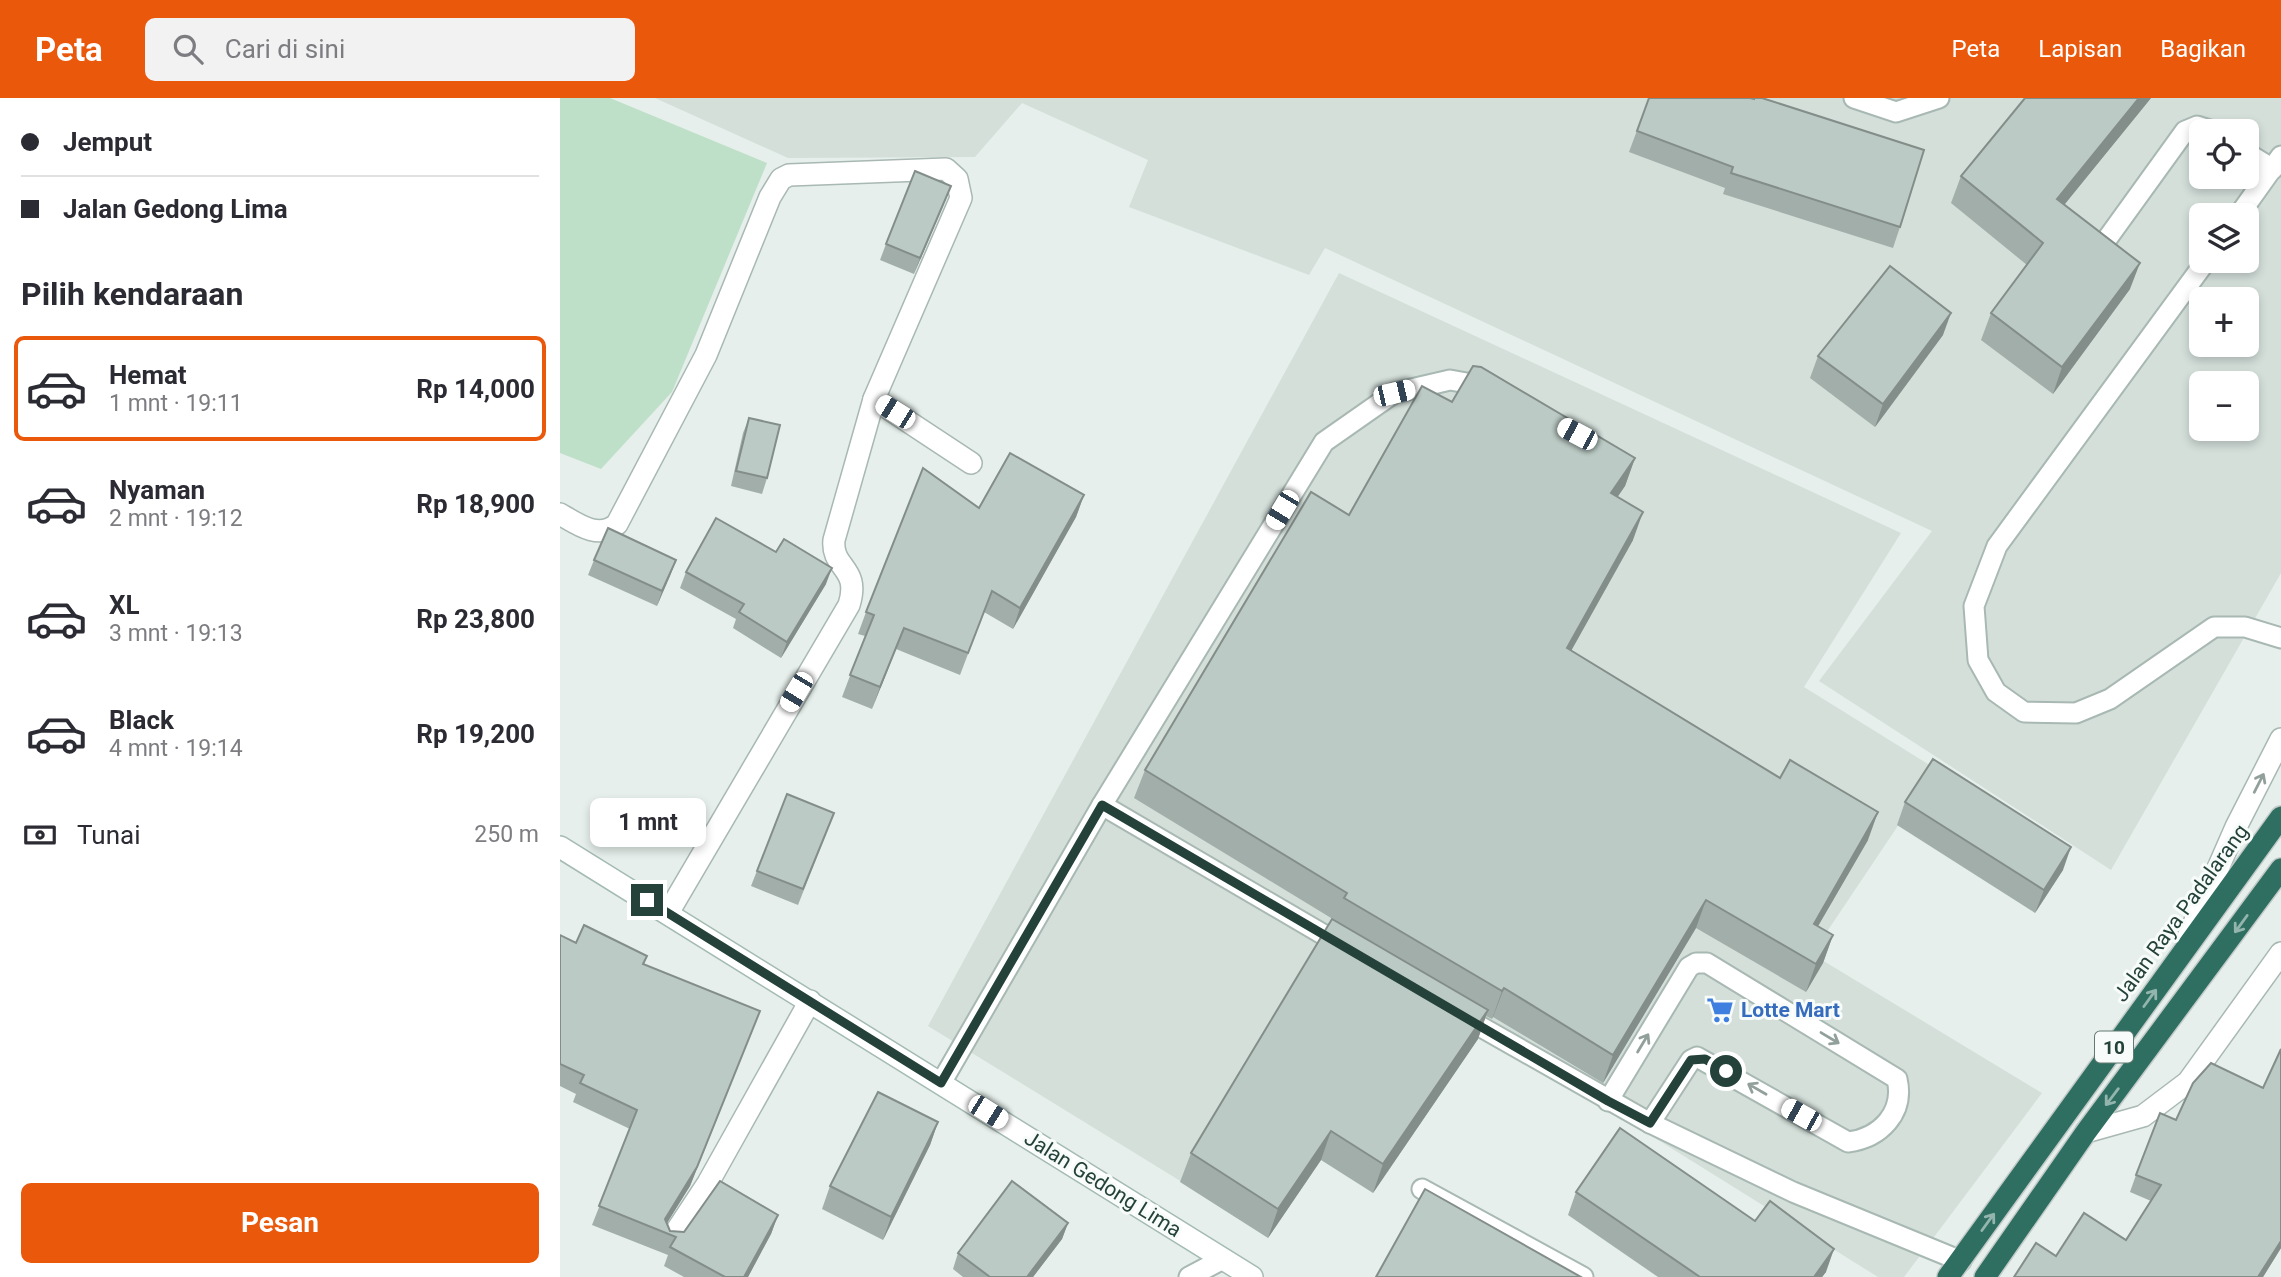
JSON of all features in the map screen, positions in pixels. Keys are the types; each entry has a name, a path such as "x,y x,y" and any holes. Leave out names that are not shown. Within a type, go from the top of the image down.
{"highway":[{"name":"Jalan Raya Padalarang","path":"1954,1269 2281,817"},
{"name":"10","path":"1985,1277 2086,1132 2281,869"}],"street":[{"path":"560,514 585,528 600,531 617,524 706,355 770,197 781,179 789,175 946,169 957,179 961,198 874,399 834,540 836,558 849,571 852,586 849,605 668,913"},
{"path":"874,399 971,463"},
{"path":"2181,954 2236,827 2281,739"},
{"name":"Jalan Gedong Lima","path":"560,847 1252,1277"},
{"path":"2086,1132 2143,1116 2188,1082 2281,953"},
{"path":"671,1239 708,1183 810,1001"}],"lane":[{"path":"1854,98 1888,112 1896,112 1939,98"},
{"path":"2108,239 2185,131 2189,129"},
{"path":"2248,203 2277,163 2259,157"},
{"path":"2197,273 1997,546 1974,606 1978,660 1996,692 2024,712 2076,713 2110,699 2214,627 2245,627 2281,638"},
{"path":"941,1083 1102,805 1324,442 1394,393 1450,380 1482,384 1506,397"},
{"path":"1102,805 1355,953"},
{"path":"1608,1101 1689,967 1696,962 1707,963 1897,1079 1900,1091 1891,1119 1881,1131 1848,1142 1697,1057 1691,1060 1650,1123"},
{"path":"1439,1003 1650,1123 1954,1269"},
{"path":"1422,1189 1583,1277"},
{"path":"1189,1277 1223,1259"}],"shaded area":[{"path":"655,98 2281,98 2281,573 2111,870 1819,681 1932,531 1325,248 1309,275 1129,207 1148,160 1022,103 975,157 788,158"},
{"path":"1339,273 1901,533 1804,687 1936,769 1812,954 2042,1093 1904,1277 1878,1277 1331,936 1182,1182 928,1026"}],"green space":[{"path":"560,98 610,98 767,163 672,392 601,469 560,453"}],"building":[{"path":"1649,98 1762,98 1924,150 1900,227 1731,173 1733,167 1637,131"},
{"path":"2025,98 2139,98 2057,199 2140,263 2062,367 1991,313 2043,243 1961,176"},
{"path":"915,171 951,186 920,258 886,244"},
{"path":"1890,266 1951,313 1883,404 1818,356"},
{"path":"1473,366 1481,367 1635,458 1611,493 1643,512 1567,648 1780,778 1790,760 1878,812 1814,924 1833,935 1816,964 1706,900 1613,1055 1504,988 1502,991 1344,898 1347,893 1145,770 1311,492 1349,515 1422,386 1452,402"},
{"path":"749,418 780,425 767,478 736,471"},
{"path":"1010,453 1084,495 1020,608 992,591 968,653 904,628 880,687 850,675 874,615 866,612 923,468 979,508"},
{"path":"716,518 776,552 784,539 832,568 787,642 739,612 744,604 686,572"},
{"path":"608,528 676,560 662,591 594,560"},
{"path":"1933,759 2071,847 2044,890 1905,802"},
{"path":"787,794 834,813 803,889 757,871"},
{"path":"1332,919 1488,1010 1383,1164 1331,1131 1278,1209 1191,1153"},
{"path":"584,925 647,956 643,964 760,1011 697,1167 665,1219 670,1231 684,1232 720,1181 778,1215 744,1277 725,1277 670,1247 676,1237 599,1206 637,1110 580,1083 584,1075 560,1064 560,935 576,943"},
{"path":"2281,1049 2281,1241 2258,1277 2014,1277 2036,1243 2056,1256 2084,1213 2126,1240 2161,1185 2136,1175 2160,1113 2176,1120 2193,1083 2211,1063 2263,1088"},
{"path":"878,1092 938,1122 891,1217 830,1186"},
{"path":"1620,1128 1755,1221 1770,1201 1834,1249 1814,1277 1700,1277 1576,1192"},
{"path":"1012,1181 1068,1223 1027,1277 990,1277 958,1253"},
{"path":"1425,1189 1581,1277 1376,1277"}],"place":[{"name":"Lotte Mart","path":"1720,1010"}],"route":[{"path":"647,900 941,1083 1102,805 1650,1123 1691,1060 1697,1057 1705,1059 1726,1071"}]}
